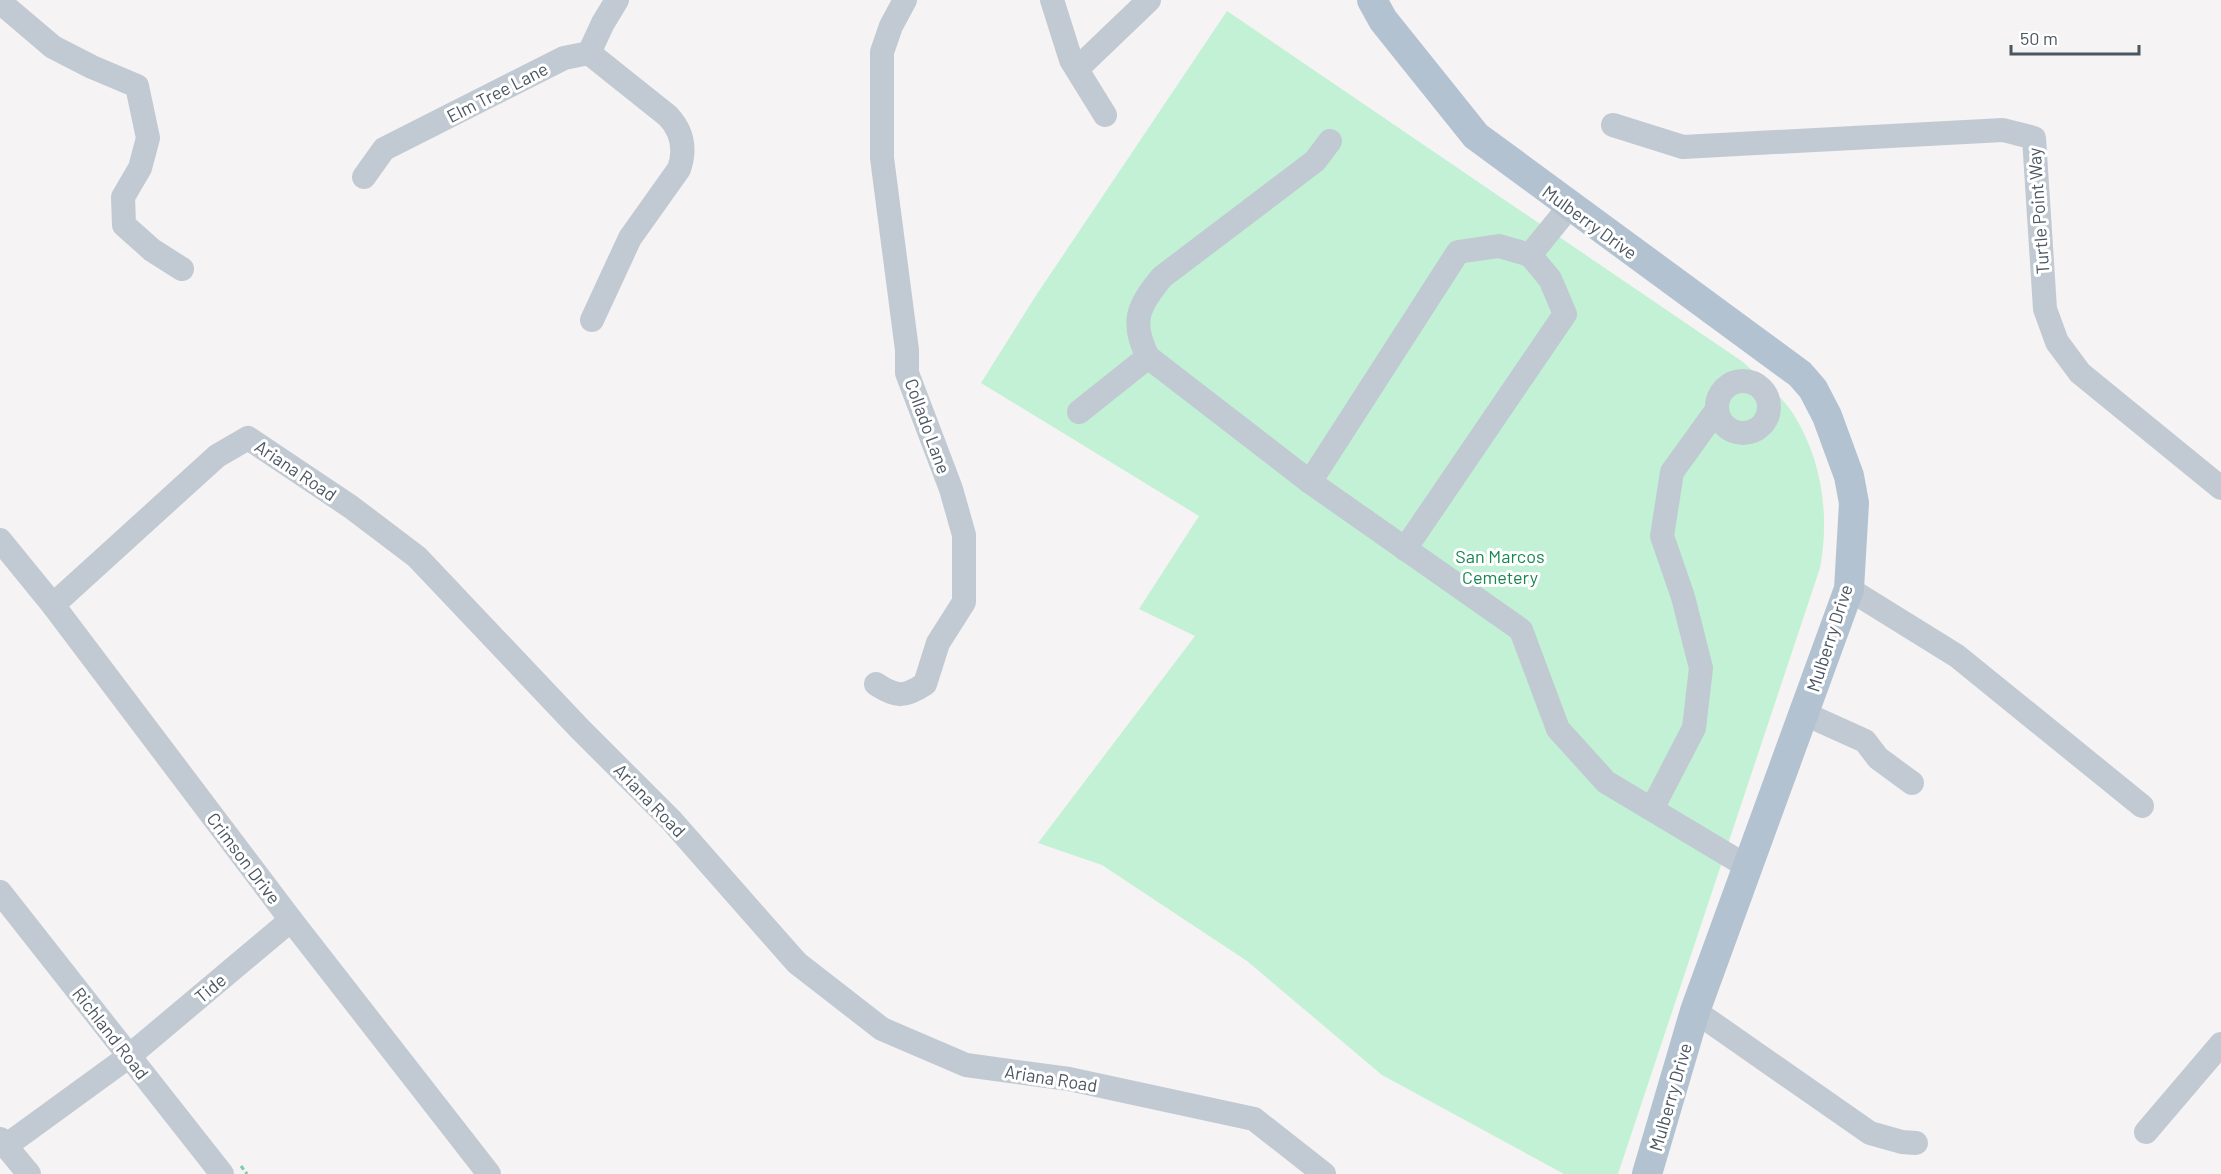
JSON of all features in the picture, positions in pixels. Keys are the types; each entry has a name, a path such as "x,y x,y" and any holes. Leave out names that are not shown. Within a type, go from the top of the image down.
{"main road":[{"name":"Mulberry Drive","path":"1372,0 1383,20 1476,136 1569,207 1800,374 1813,389 1827,416 1845,464 1854,503 1849,589 1695,1011 1647,1174"}],"street":[{"path":"592,320 630,238 679,169 683,158 679,128 668,116 589,53 617,0"},
{"name":"Collado Lane","path":"876,684 889,693 907,695 925,684 938,643 964,602 964,535 951,489 907,373 907,350 882,158 882,52 891,26 905,0"},
{"path":"1052,0 1071,60 1105,115"},
{"path":"1077,69 1149,0"},
{"path":"0,2 53,46 92,67 137,86 147,138 140,168 123,197 124,225 152,250 182,269"},
{"name":"Elm Tree Lane","path":"364,177 384,149 564,58 589,53"},
{"name":"Turtle Point Way","path":"1613,125 1683,147 2003,130 2034,138 2044,309 2057,342 2080,373 2221,488"},
{"path":"1330,141 1315,161 1162,277 1146,296 1136,319 1140,342 1148,357 1310,482 1521,630 1558,729 1606,782 1748,867"},
{"path":"1530,255 1569,207"},
{"path":"1310,482 1458,252 1499,246 1530,255 1550,279 1565,314 1405,549"},
{"path":"1079,412 1148,357"},
{"path":"1652,809 1694,728 1701,668 1683,597 1662,536 1672,472 1716,411"},
{"name":"Ariana Road","path":"53,605 217,456 248,438 342,501 417,557 579,728 671,820 797,963 882,1029 966,1065 1069,1079 1254,1119 1324,1174"},
{"name":"Crimson Drive","path":"0,540 53,605 291,920 489,1174"},
{"path":"1849,589 1957,656 2142,807"},
{"path":"1803,713 1865,741 1878,758 1912,783"},
{"name":"Richland Road","path":"0,892 222,1174"},
{"name":"Tide","path":"4,1142 128,1057 291,920"},
{"path":"1695,1011 1870,1133 1902,1142 1916,1143"},
{"path":"2146,1132 2221,1044"},
{"path":"4,1142 29,1174"}],"green space":[{"name":"San Marcos Cemetery","path":"1227,11 1743,362 1792,412 1817,468 1824,528 1820,568 1618,1174 1564,1174 1382,1075 1247,961 1102,865 1038,843 1195,636 1139,609 1199,516 981,383 1035,297"}]}
